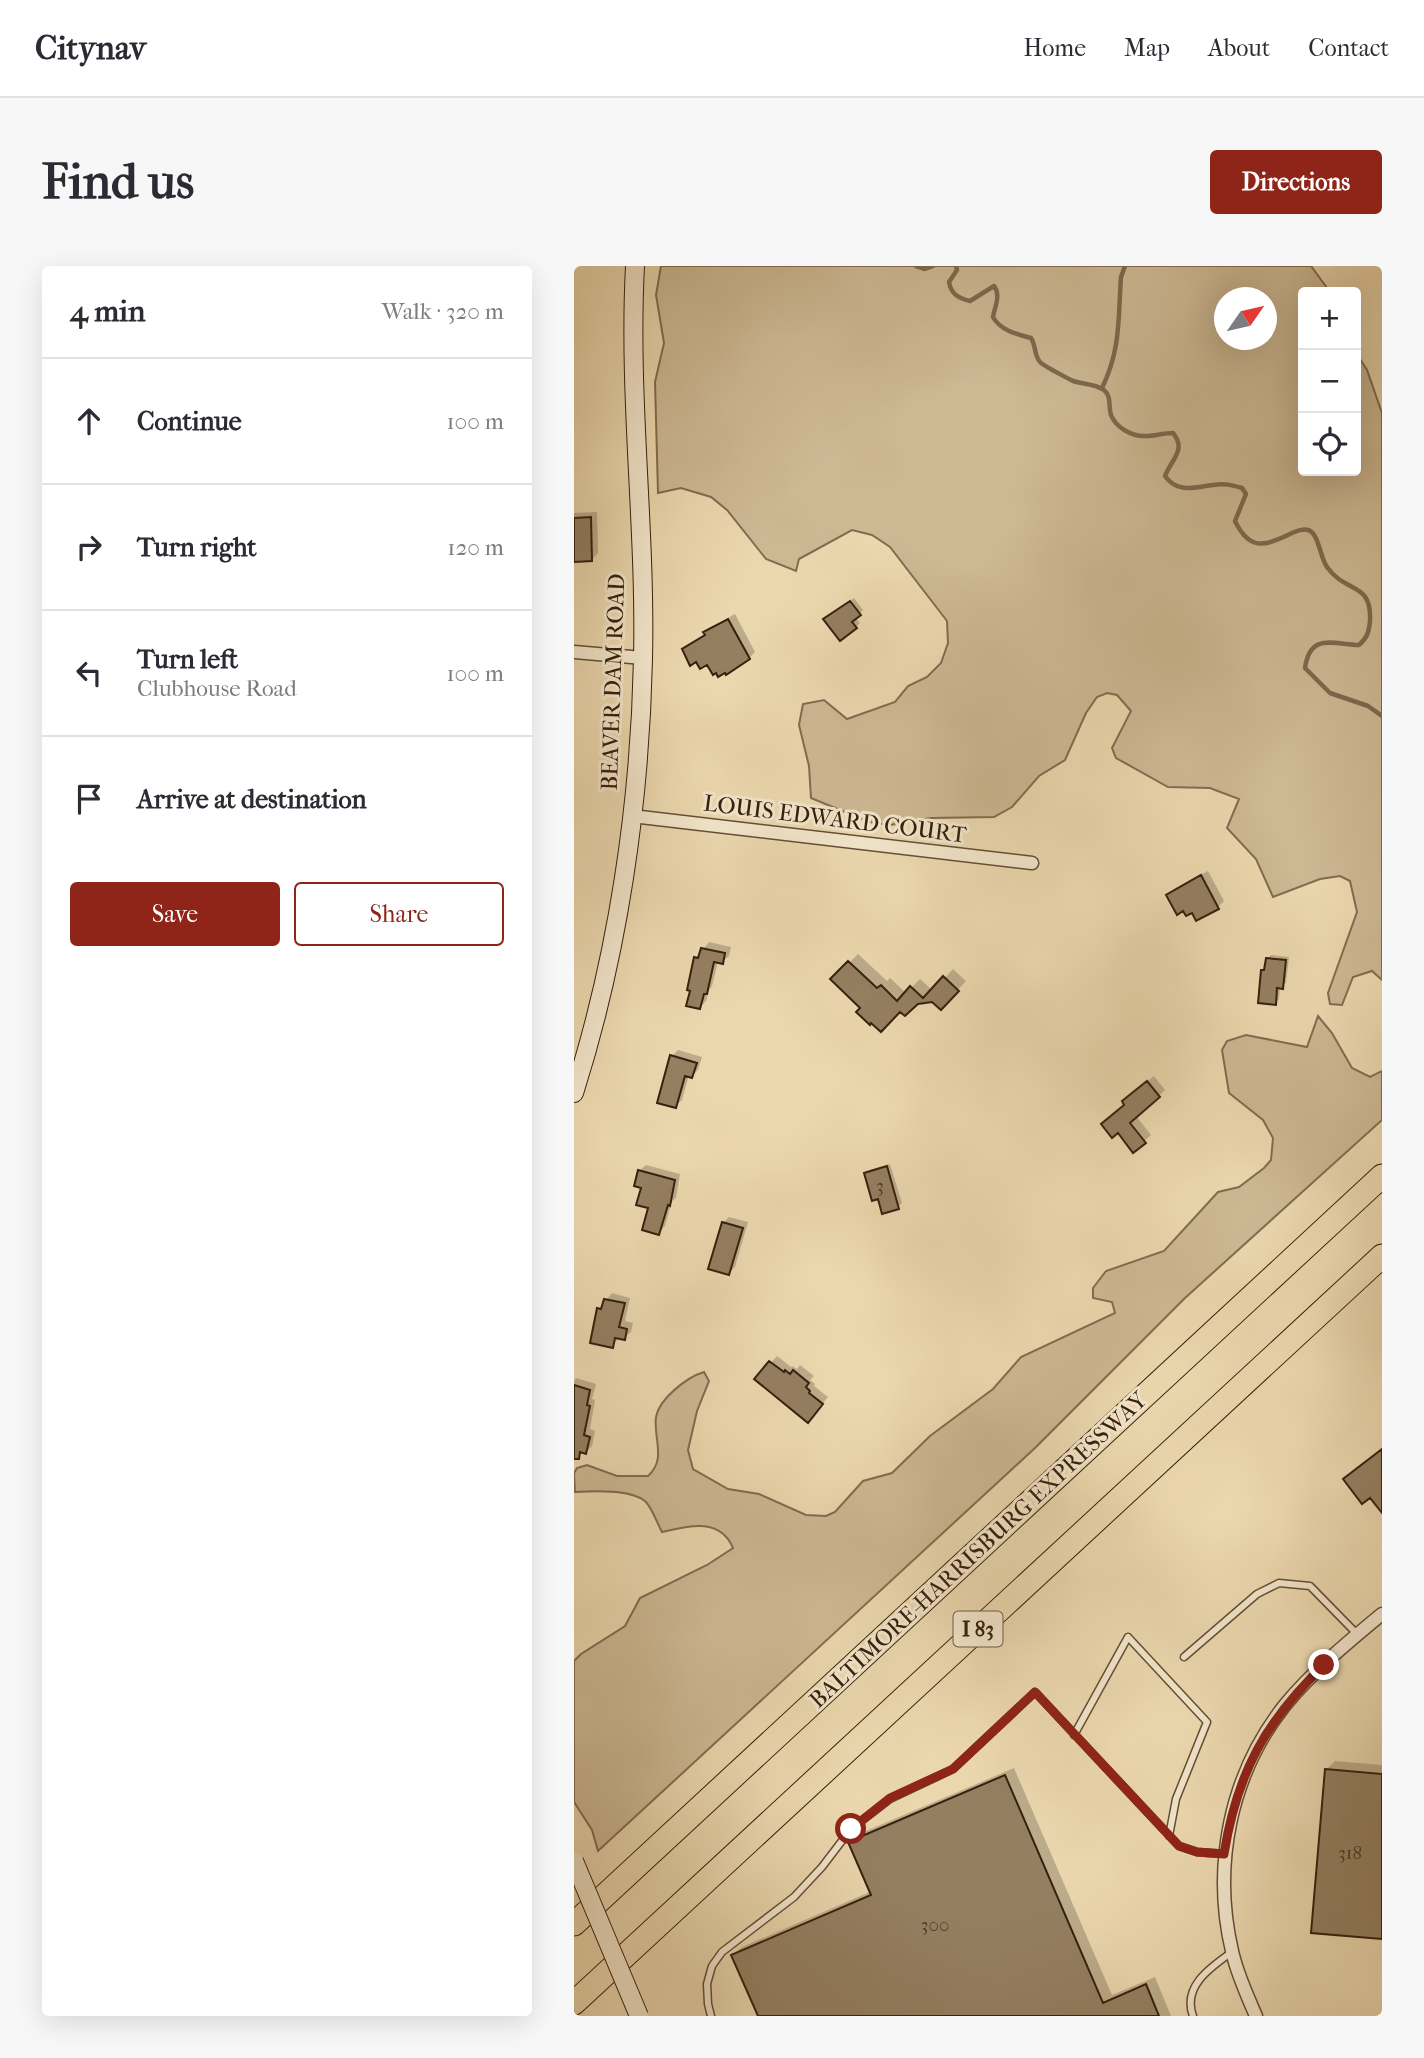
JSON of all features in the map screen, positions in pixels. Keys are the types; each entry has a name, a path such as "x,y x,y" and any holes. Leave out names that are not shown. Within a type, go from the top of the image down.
{"highway":[{"name":"BALTIMORE-HARRISBURG EXPRESSWAY","path":"574,1924 1382,1176"},
{"name":"I 83","path":"574,2003 1382,1256"}],"street":[{"name":"BEAVER DAM ROAD","path":"574,1093 613,938 632,816 639,743 643,658 634,366 635,266"},
{"path":"574,652 643,658"},
{"name":"LOUIS EDWARD COURT","path":"632,816 1032,863"},
{"path":"1256,2016 1232,1952 1223,1887 1228,1833 1245,1774 1271,1724 1303,1685 1382,1615"},
{"path":"574,1861 639,2016"}],"lane":[{"path":"1184,1657 1257,1594 1279,1583 1310,1586 1358,1635"},
{"path":"1074,1735 1128,1637 1207,1722 1176,1799 1169,1836"},
{"path":"711,2016 707,1983 712,1966 722,1952 794,1896 822,1867 851,1829 890,1798 953,1769 1035,1692 1179,1846 1186,1850 1224,1854"},
{"path":"1193,2016 1190,2003 1192,1990 1215,1964 1232,1952"}],"shaded area":[{"path":"661,266 1311,266 1326,287 1298,287 1298,476 1361,476 1361,361 1367,370 1382,413 1382,980 1372,971 1353,977 1342,1005 1330,1004 1328,993 1357,912 1350,881 1340,876 1320,879 1273,897 1256,859 1227,828 1239,799 1210,788 1168,787 1116,758 1112,748 1131,711 1117,695 1107,693 1097,697 1086,713 1065,760 1039,776 1012,807 994,817 931,818 890,825 869,822 811,798 809,766 799,725 803,704 824,700 847,719 895,702 908,686 927,677 941,663 948,643 947,621 890,547 872,535 852,530 799,559 796,571 766,559 727,510 711,497 681,488 658,493 655,382 664,343 656,295"},
{"path":"1318,1016 1332,1033 1352,1068 1370,1077 1382,1071 1382,1120 1185,1298 1035,1448 598,1851 592,1830 574,1802 574,1661 625,1626 640,1598 707,1565 733,1548 727,1538 712,1528 692,1526 662,1532 646,1502 632,1495 575,1492 574,1473 577,1468 587,1465 617,1476 648,1476 657,1463 658,1410 675,1390 704,1372 709,1381 697,1411 688,1450 693,1469 728,1489 759,1494 806,1515 826,1516 835,1512 863,1481 892,1473 930,1436 993,1389 1021,1357 1115,1313 1112,1302 1093,1298 1093,1288 1106,1271 1164,1251 1218,1192 1239,1187 1264,1168 1271,1160 1273,1138 1263,1120 1229,1093 1222,1050 1227,1041 1246,1035 1307,1047"}],"building":[{"path":"591,517 592,561 574,562 574,518"},
{"path":"850,601 861,615 852,622 857,628 840,641 823,619"},
{"path":"728,619 750,659 726,675 725,673 718,677 716,673 713,675 707,665 700,669 696,662 690,666 682,649 705,635 703,632"},
{"path":"1201,875 1219,909 1196,921 1192,913 1186,916 1183,911 1177,915 1166,895"},
{"path":"701,948 725,953 723,964 714,962 707,994 704,994 700,1009 686,1006 694,957 698,958"},
{"path":"1266,958 1286,960 1283,989 1277,988 1276,1005 1258,1003 1261,970 1264,970"},
{"path":"848,961 877,988 881,985 897,1001 910,986 923,998 943,976 959,991 941,1010 932,1002 918,1004 905,1016 900,1012 881,1032 856,1012 860,1008 830,979"},
{"path":"670,1055 697,1063 692,1078 685,1076 676,1108 657,1103"},
{"path":"1147,1081 1160,1097 1130,1123 1146,1143 1133,1153 1118,1133 1112,1138 1101,1124 1124,1105 1122,1101"},
{"path":"887,1166 899,1209 882,1214 878,1199 872,1201 864,1173"},
{"path":"638,1170 675,1180 670,1206 668,1205 659,1235 642,1230 648,1208 636,1205 641,1188 634,1186"},
{"path":"722,1222 743,1228 729,1275 708,1269"},
{"path":"604,1299 625,1303 619,1327 627,1329 625,1340 615,1338 613,1348 590,1343 597,1308 601,1309"},
{"path":"769,1361 784,1372 785,1370 790,1374 793,1370 809,1383 806,1387 809,1393 823,1404 808,1423 754,1379"},
{"path":"574,1385 590,1390 587,1405 590,1406 584,1435 590,1437 586,1454 580,1452 579,1459 574,1459"},
{"path":"1382,1449 1382,1513 1370,1498 1362,1504 1343,1479"},
{"path":"1325,1769 1382,1774 1382,1939 1311,1933"},
{"path":"1005,1775 1103,2003 1146,1984 1159,2016 758,2016 731,1955 871,1895 848,1842"}],"waterway":[{"path":"916,266 925,269 933,266"},
{"path":"956,266 957,270 949,282 956,295 970,301 994,286 997,297 993,317 996,321 1009,331 1031,338 1038,360 1045,366 1073,381 1104,390 1109,399 1113,420 1121,428 1141,436 1173,433 1177,439 1178,450 1165,476 1170,482 1187,488 1221,484 1242,488 1246,494 1235,521 1246,538 1253,542 1266,543 1302,530 1312,532 1327,567 1367,599 1370,621 1367,634 1359,645 1317,645 1308,657 1305,668 1330,693 1368,706 1382,716"},
{"path":"1102,388 1116,347 1121,277 1125,266"}],"route":[{"path":"851,1829 890,1798 953,1769 1035,1692 1179,1846 1197,1852 1224,1854 1245,1774 1258,1746 1286,1705 1324,1665"}]}
